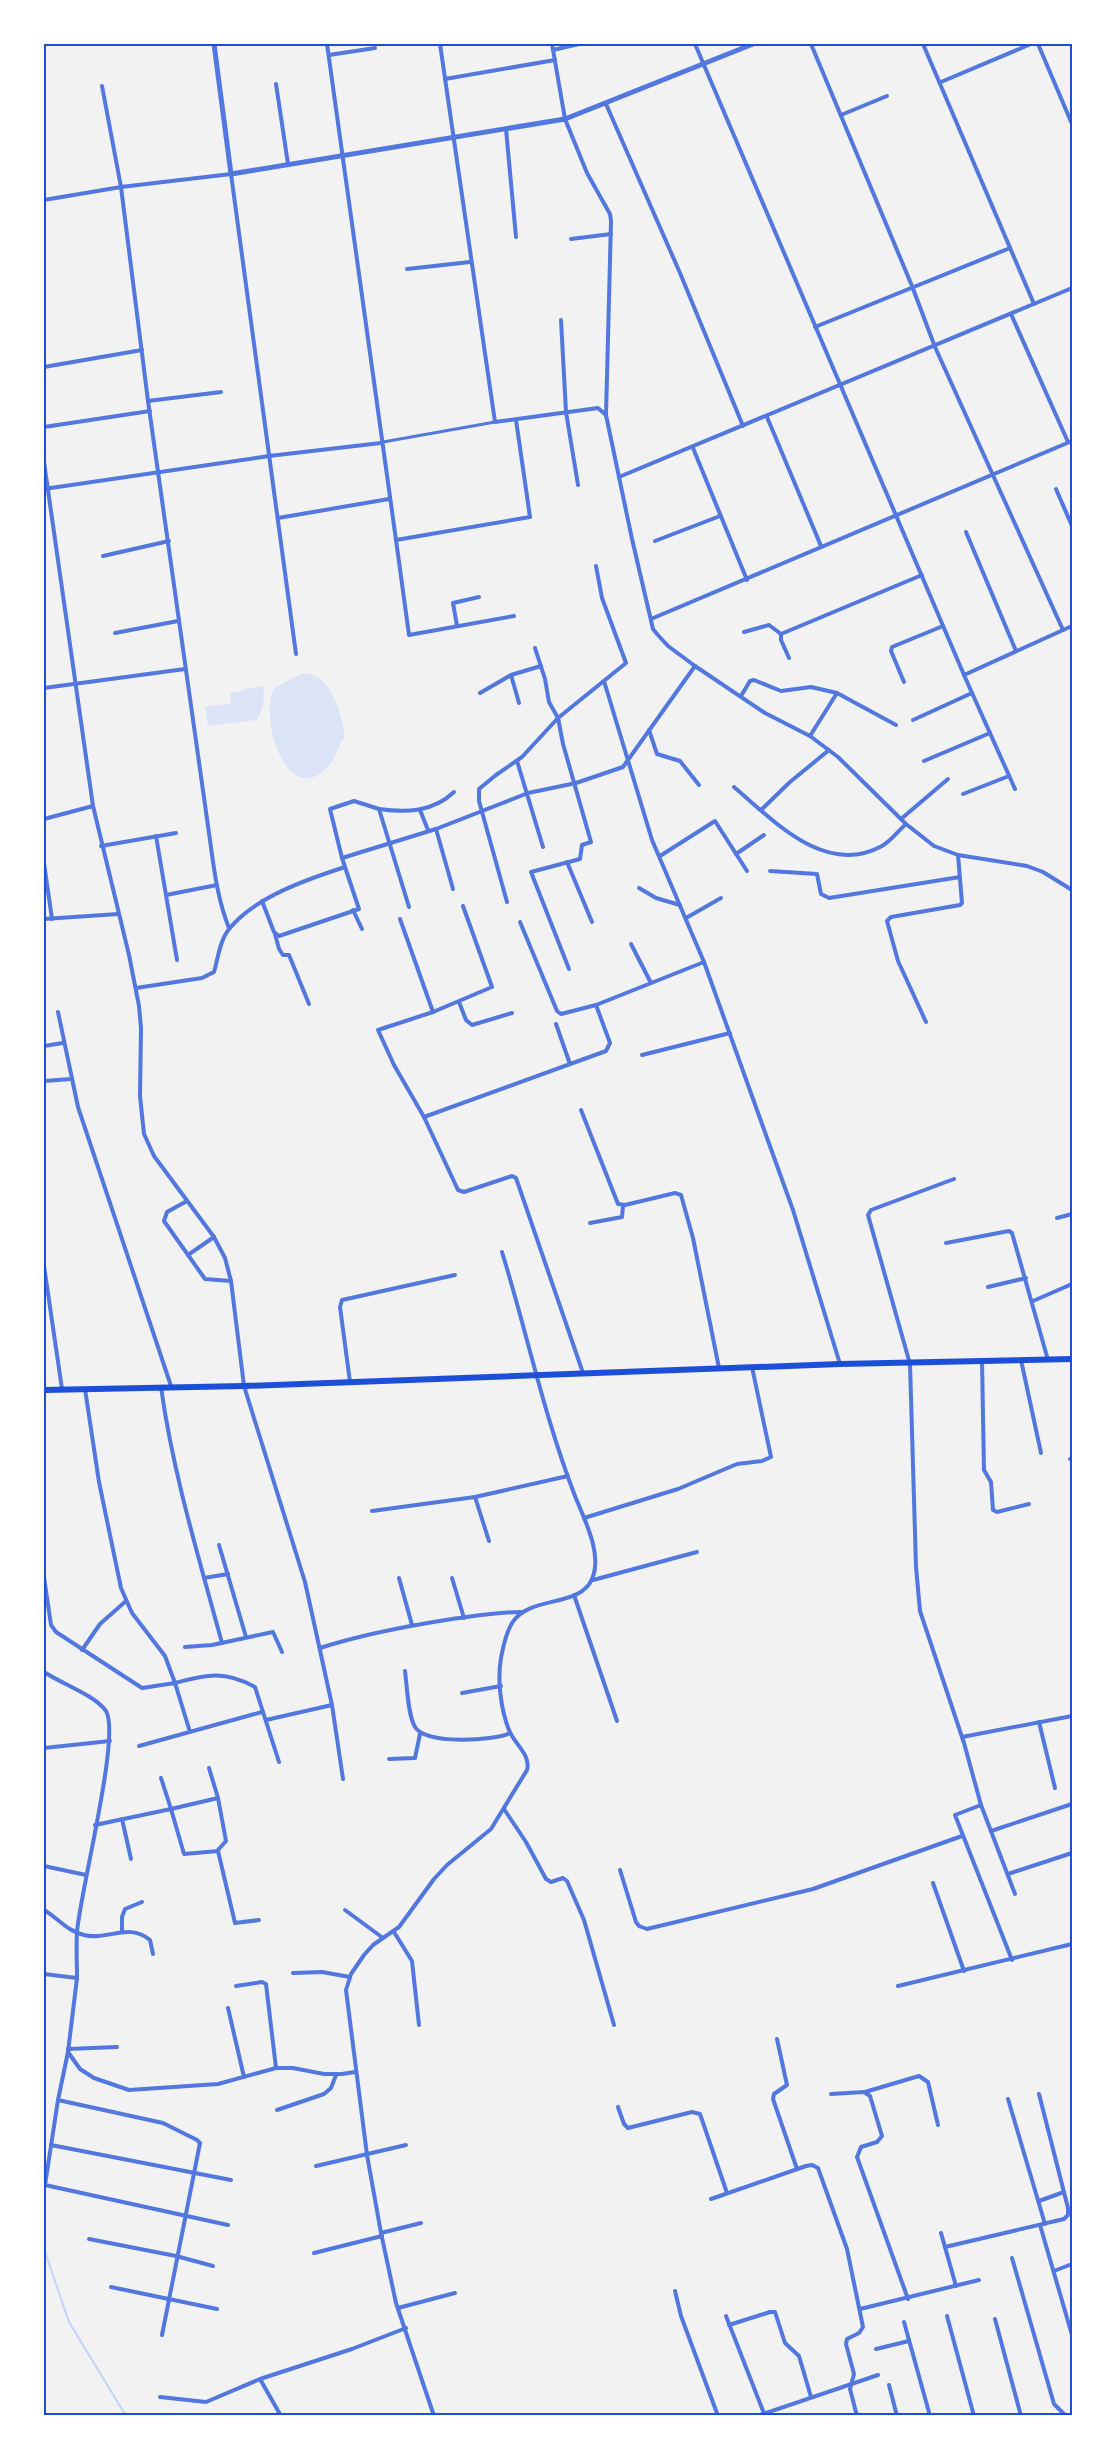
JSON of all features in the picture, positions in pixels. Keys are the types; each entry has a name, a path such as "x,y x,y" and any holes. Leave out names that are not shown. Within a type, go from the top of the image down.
{"main road":[{"path":"44,1390 244,1386 840,1364 1072,1359"}],"street":[{"path":"214,44 296,654"},
{"path":"327,44 409,635 514,616"},
{"path":"440,44 495,422"},
{"path":"552,44 565,119 587,173 610,214 606,415 653,629 662,640 695,666 765,713 810,736 829,750 906,824 934,846 958,855 1027,866 1043,872 1072,890"},
{"path":"553,50 579,44"},
{"path":"695,44 964,675 1015,789"},
{"path":"44,200 121,187 231,174 565,119 753,44"},
{"path":"811,44 912,286 935,347 1063,630"},
{"path":"923,44 1034,304"},
{"path":"940,83 1031,44"},
{"path":"1038,44 1072,124"},
{"path":"329,55 375,48"},
{"path":"446,79 555,60"},
{"path":"276,84 288,164"},
{"path":"102,86 121,187 185,669 218,885 229,928"},
{"path":"841,115 887,96"},
{"path":"606,104 680,273 743,426"},
{"path":"506,129 516,237"},
{"path":"572,239 610,234"},
{"path":"815,327 1010,248"},
{"path":"407,269 470,262"},
{"path":"619,477 1072,288"},
{"path":"651,619 1070,442 1011,315"},
{"path":"561,320 566,412 578,485"},
{"path":"44,367 142,350"},
{"path":"148,401 221,392"},
{"path":"45,489 381,442 566,412 598,408 606,415"},
{"path":"44,427 150,411"},
{"path":"767,417 821,546"},
{"path":"396,540 530,517 516,420"},
{"path":"693,448 747,580"},
{"path":"44,462 45,489 93,806 136,988 141,1028 140,1096 144,1134 154,1156 214,1237 225,1258 231,1281 244,1386 305,1582 332,1705 344,1779"},
{"path":"1056,489 1072,526"},
{"path":"278,518 389,499"},
{"path":"656,541 720,516"},
{"path":"966,532 1016,651"},
{"path":"103,556 169,541"},
{"path":"507,902 478,789 517,761 558,718 626,663 602,598 596,566"},
{"path":"781,634 922,575"},
{"path":"457,626 453,603 479,597"},
{"path":"116,633 178,621"},
{"path":"744,632 769,625 781,634"},
{"path":"904,682 891,651 892,646 943,626"},
{"path":"964,675 1072,626"},
{"path":"781,634 781,640 789,658"},
{"path":"535,648 549,702 558,718 563,744 591,842 582,845 580,859 531,872 569,969"},
{"path":"480,693 511,675 541,666"},
{"path":"342,858 436,829 528,793 576,783 623,766 695,666"},
{"path":"44,688 185,669"},
{"path":"511,675 519,703"},
{"path":"741,696 750,681 754,680 781,691 811,687 837,693 896,725"},
{"path":"604,681 652,840 681,905 730,1033 793,1210 840,1364"},
{"path":"810,736 837,693"},
{"path":"913,720 972,693"},
{"path":"649,730 657,754 680,761 699,785"},
{"path":"924,761 990,733"},
{"path":"761,810 790,782 829,750"},
{"path":"517,761 543,847"},
{"path":"963,794 1009,776"},
{"path":"901,819 948,779"},
{"path":"734,787 808,846 834,855 859,854 880,847 906,824"},
{"path":"275,934 283,936 358,909 330,809 354,801 379,809 400,812 420,810 438,804 454,792"},
{"path":"44,819 93,806"},
{"path":"379,809 409,907"},
{"path":"420,810 428,830"},
{"path":"660,856 715,821 747,871"},
{"path":"436,829 453,889"},
{"path":"101,846 176,833"},
{"path":"736,854 764,835"},
{"path":"156,836 177,960"},
{"path":"926,1022 898,961 888,928 888,919 960,905 962,903 958,855"},
{"path":"567,862 592,922"},
{"path":"44,863 52,919"},
{"path":"136,988 202,978 214,972 229,928 262,901 309,879 345,867"},
{"path":"770,871 817,874 821,894 829,898 960,877"},
{"path":"166,895 218,885"},
{"path":"639,888 656,898 681,905"},
{"path":"686,918 721,898"},
{"path":"262,901 279,949 283,955 290,955 309,1004"},
{"path":"463,906 492,987 433,1012 378,1030 460,1192 512,1176 516,1178 583,1373"},
{"path":"353,910 362,929"},
{"path":"44,919 118,914"},
{"path":"400,919 433,1012"},
{"path":"519,922 557,1011 563,1014 596,1005 704,962"},
{"path":"631,944 651,983"},
{"path":"459,1002 466,1020 472,1024 512,1013"},
{"path":"424,1117 608,1050 610,1043 596,1005"},
{"path":"58,1012 71,1079 171,1386"},
{"path":"556,1024 570,1064"},
{"path":"642,1055 730,1033"},
{"path":"44,1046 63,1043"},
{"path":"44,1081 71,1079"},
{"path":"581,1110 616,1202 622,1206 675,1193 681,1195 693,1238 719,1368"},
{"path":"954,1179 871,1210 869,1214 910,1364 917,1592 920,1611 962,1737 981,1805 1015,1894"},
{"path":"188,1201 167,1212 163,1219 205,1280 231,1281"},
{"path":"590,1223 622,1217 622,1206"},
{"path":"1057,1218 1072,1214"},
{"path":"946,1243 1009,1231 1014,1235 1048,1360"},
{"path":"188,1255 214,1237"},
{"path":"320,1648 363,1635 412,1625 501,1612 522,1612 574,1595 583,1590 592,1580 596,1563 595,1555 535,1375 520,1312 502,1252"},
{"path":"44,1266 62,1389"},
{"path":"350,1382 340,1307 342,1300 455,1275"},
{"path":"987,1287 1026,1278"},
{"path":"1033,1301 1072,1284"},
{"path":"1021,1360 1041,1454"},
{"path":"982,1361 984,1470 991,1482 993,1510 997,1512 1029,1504"},
{"path":"584,1518 678,1489 737,1464 762,1461 771,1457 752,1367"},
{"path":"161,1386 167,1430 222,1643"},
{"path":"85,1389 99,1482 126,1601 132,1613 165,1656 190,1732"},
{"path":"372,1511 475,1497 568,1476"},
{"path":"475,1497 489,1541"},
{"path":"219,1545 246,1637"},
{"path":"592,1580 697,1552"},
{"path":"204,1578 228,1574"},
{"path":"44,1576 52,1627 56,1632 142,1688 175,1683 208,1674 230,1677 255,1687 279,1762"},
{"path":"399,1578 412,1625"},
{"path":"452,1578 464,1617"},
{"path":"574,1595 617,1721"},
{"path":"82,1650 100,1624 126,1601"},
{"path":"434,2415 398,2308 382,2234 367,2155 346,1990 350,1977 364,1955 404,1923 440,1872 486,1834 504,1809 528,1766 525,1755 510,1733 501,1686 501,1659 508,1633 511,1625 522,1612"},
{"path":"185,1647 222,1643 273,1632 282,1652"},
{"path":"405,1671 413,1723 420,1734 430,1737 487,1740 510,1733"},
{"path":"44,1672 103,1707 110,1722 110,1741 77,1932 77,1978 68,2050 44,2181 46,2186 228,2225"},
{"path":"462,1693 501,1686"},
{"path":"266,1720 332,1705"},
{"path":"139,1746 262,1712"},
{"path":"962,1737 1072,1716"},
{"path":"1039,1722 1055,1788"},
{"path":"389,1759 415,1758 420,1734"},
{"path":"44,1748 110,1741"},
{"path":"161,1778 184,1854 218,1850 226,1841 218,1798 208,1768"},
{"path":"95,1825 218,1798"},
{"path":"991,1831 1072,1804"},
{"path":"981,1805 955,1815 1012,1960"},
{"path":"504,1809 526,1842 546,1879 551,1882 563,1878 567,1881 584,1920 614,2025"},
{"path":"122,1819 131,1859"},
{"path":"620,1870 636,1922 642,1928 647,1929 813,1889 962,1836"},
{"path":"218,1850 235,1923 259,1920"},
{"path":"1008,1874 1072,1853"},
{"path":"44,1866 86,1875"},
{"path":"933,1883 964,1971"},
{"path":"122,1931 122,1917 125,1909 142,1902"},
{"path":"44,1910 62,1926 89,1936 122,1931 148,1937 153,1954"},
{"path":"345,1911 383,1938"},
{"path":"394,1932 412,1961 419,2025"},
{"path":"898,1986 1072,1944"},
{"path":"293,1973 322,1972 350,1977"},
{"path":"44,1974 77,1978"},
{"path":"236,1986 262,1982 266,1984 276,2068"},
{"path":"228,2008 244,2077"},
{"path":"777,2039 787,2085 774,2094 773,2099 797,2169"},
{"path":"68,2050 117,2047"},
{"path":"68,2050 75,2063 86,2073 100,2082 129,2090 202,2086 276,2068 336,2074 355,2072"},
{"path":"277,2110 324,2094 331,2088 336,2074"},
{"path":"831,2094 864,2092 919,2076 928,2082 938,2125"},
{"path":"864,2092 870,2096 882,2136 877,2142 861,2147 857,2157 908,2299"},
{"path":"945,2247 1064,2219 1070,2215 1039,2094"},
{"path":"1008,2099 1039,2201 1042,2224 1072,2336"},
{"path":"58,2100 163,2123 197,2140 200,2146 176,2256 162,2335"},
{"path":"618,2107 624,2124 628,2128 692,2112 700,2114 727,2193"},
{"path":"51,2145 231,2180"},
{"path":"316,2166 406,2145"},
{"path":"711,2199 812,2165 821,2172 847,2249 863,2329 847,2339 846,2344 854,2374 850,2385 857,2415"},
{"path":"1039,2201 1064,2192"},
{"path":"314,2253 421,2223"},
{"path":"941,2233 956,2286"},
{"path":"89,2240 176,2256 213,2266"},
{"path":"1012,2258 1054,2404 1066,2415"},
{"path":"1054,2271 1072,2264"},
{"path":"860,2309 980,2280"},
{"path":"111,2287 217,2309"},
{"path":"675,2290 681,2316 718,2415"},
{"path":"398,2308 454,2293"},
{"path":"729,2325 776,2312 785,2343 799,2356 811,2397"},
{"path":"726,2316 765,2414"},
{"path":"947,2316 974,2415"},
{"path":"995,2319 1021,2415"},
{"path":"904,2322 930,2415"},
{"path":"160,2397 206,2402 260,2379 352,2349 406,2328"},
{"path":"876,2349 909,2341"},
{"path":"757,2415 878,2375"},
{"path":"260,2379 281,2415"},
{"path":"890,2385 897,2415"}],"shaded area":[{"path":"301,674 321,679 328,687 338,707 345,739 341,740 336,755 326,769 312,778 296,775 288,768 276,747 270,722 271,698 274,688"},
{"path":"263,686 263,703 257,720 208,726 205,707 231,703 230,693"}],"waterway":[{"path":"44,2249 69,2322 126,2416"}]}
